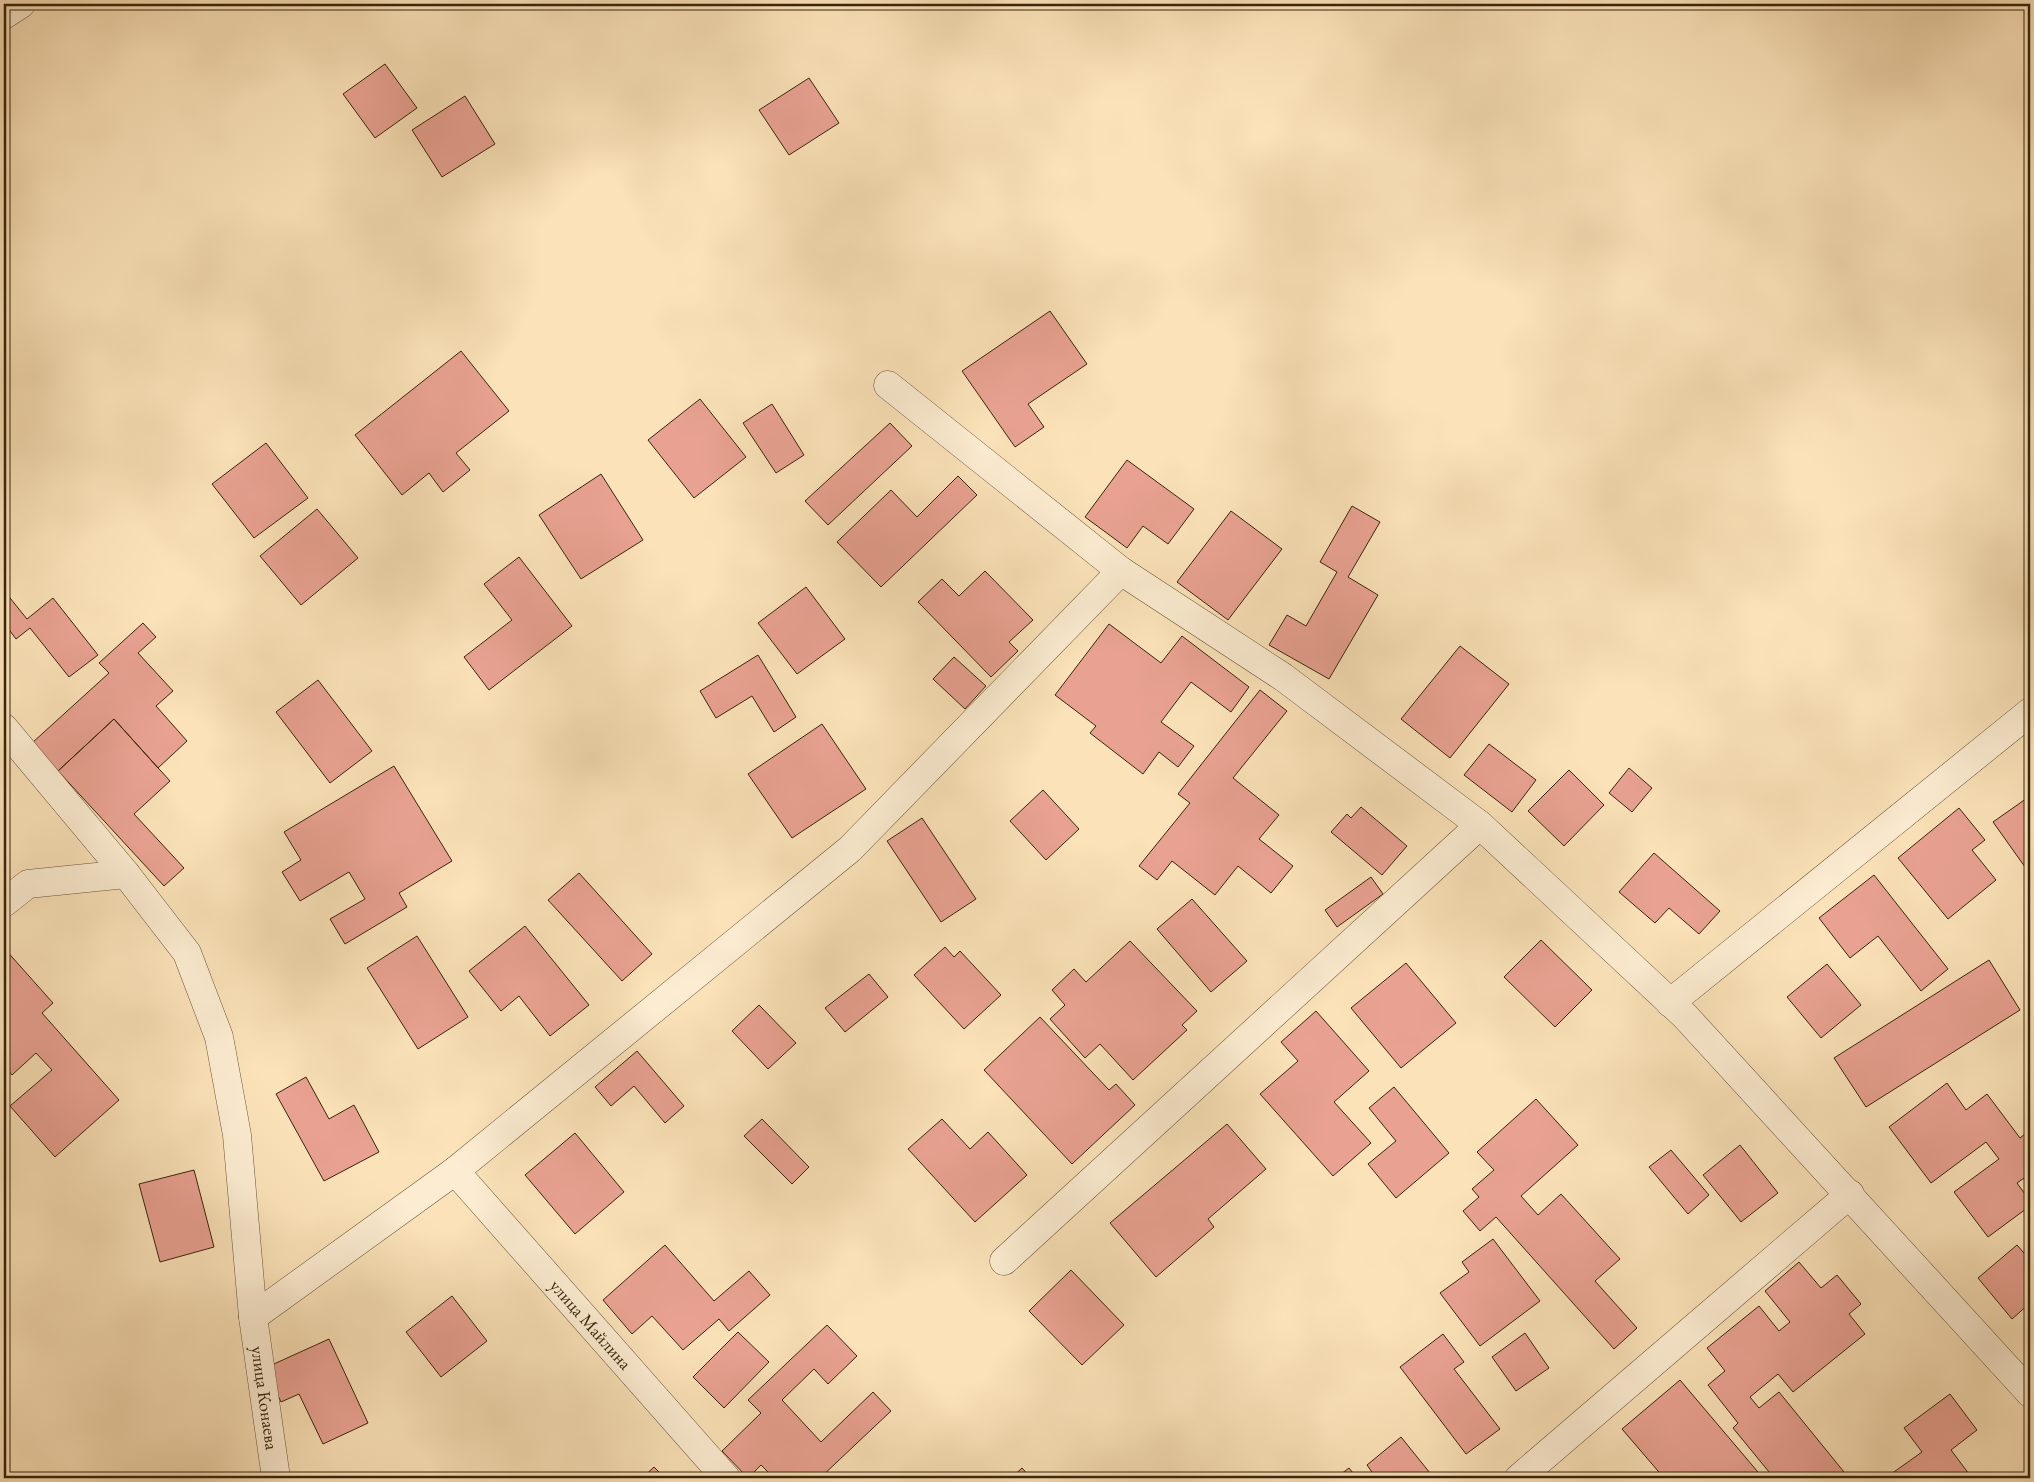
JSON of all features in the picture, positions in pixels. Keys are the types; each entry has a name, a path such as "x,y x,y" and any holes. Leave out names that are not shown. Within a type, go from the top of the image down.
{"street":[{"path":"4,15 21,4"},
{"path":"888,385 1121,571 1283,677 1480,825 1684,1016 1850,1194 2030,1393"},
{"path":"254,1317 455,1171 850,849 1121,571"},
{"path":"1670,1004 2030,712"},
{"name":"улица Конаева","path":"4,728 126,874 187,953 219,1037 238,1135 254,1317 276,1478"},
{"path":"1004,1261 1480,825"},
{"path":"4,903 28,884 126,874"},
{"name":"улица Майлина","path":"455,1171 726,1478"},
{"path":"1519,1478 1850,1194"}],"building":[{"path":"385,64 417,108 375,138 343,94"},
{"path":"809,78 839,123 789,155 759,110"},
{"path":"465,96 495,144 442,177 412,130"},
{"path":"1050,311 1087,364 1028,404 1044,427 1015,447 962,371"},
{"path":"461,351 509,411 456,453 470,470 443,492 429,473 402,495 355,435"},
{"path":"700,399 746,457 694,498 648,440"},
{"path":"772,404 804,455 776,473 743,423"},
{"path":"890,423 912,446 828,525 805,501"},
{"path":"266,443 308,498 254,538 212,484"},
{"path":"1127,460 1194,509 1168,544 1143,526 1127,548 1085,517"},
{"path":"601,474 643,540 581,579 539,515"},
{"path":"958,476 977,495 881,587 837,542 891,490 917,517"},
{"path":"1352,506 1380,522 1348,577 1378,595 1329,679 1269,645 1287,615 1306,626 1337,572 1320,562"},
{"path":"317,509 358,558 301,605 260,556"},
{"path":"1231,511 1282,549 1228,620 1177,582"},
{"path":"519,557 572,626 489,690 464,657 512,620 484,584"},
{"path":"985,571 1033,620 1009,642 1018,651 991,677 918,602 942,579 959,596"},
{"path":"806,587 845,639 797,674 758,623"},
{"path":"6,593 27,619 53,598 98,655 69,677 30,628 16,639 4,623 4,595"},
{"path":"143,623 156,637 138,653 173,691 156,706 187,741 158,768 114,719 58,771 32,743 109,673 99,663"},
{"path":"1109,624 1161,663 1182,636 1249,687 1231,712 1191,682 1161,722 1194,746 1178,767 1159,752 1143,774 1090,733 1096,726 1055,695"},
{"path":"1460,646 1509,684 1450,758 1401,719"},
{"path":"758,655 796,717 774,732 752,696 716,718 700,691"},
{"path":"954,657 986,686 965,709 933,679"},
{"path":"318,680 372,751 330,783 276,712"},
{"path":"1260,690 1287,711 1233,778 1279,815 1259,839 1293,866 1271,893 1238,866 1215,895 1172,861 1157,880 1139,866 1190,803 1178,794"},
{"path":"114,719 170,781 134,814 184,868 164,886 58,771"},
{"path":"822,724 866,789 792,838 748,774"},
{"path":"1489,744 1536,780 1512,812 1464,775"},
{"path":"394,766 452,861 399,893 407,907 345,944 330,919 365,899 349,872 300,901 282,872 301,860 284,832"},
{"path":"1629,768 1652,788 1632,812 1609,793"},
{"path":"1569,770 1604,805 1564,846 1528,811"},
{"path":"1043,790 1079,829 1046,860 1010,821"},
{"path":"2030,796 2030,874 1993,822"},
{"path":"1361,807 1407,846 1382,875 1331,832 1347,814 1351,818"},
{"path":"1959,808 1985,840 1972,850 1996,880 1948,919 1898,858"},
{"path":"922,818 976,899 941,922 887,841"},
{"path":"1654,853 1720,911 1699,934 1669,908 1655,923 1619,892"},
{"path":"579,873 652,954 622,981 548,900"},
{"path":"1874,875 1948,969 1921,991 1878,936 1850,958 1819,918"},
{"path":"1371,877 1383,894 1337,927 1325,910"},
{"path":"1192,899 1247,961 1211,992 1157,929"},
{"path":"525,926 589,1005 550,1036 519,996 501,1011 469,971"},
{"path":"417,936 468,1017 418,1049 367,968"},
{"path":"1541,940 1592,990 1555,1027 1504,977"},
{"path":"1130,941 1197,1011 1182,1025 1187,1030 1133,1080 1100,1044 1085,1058 1050,1019 1065,1005 1052,990 1074,969 1086,982"},
{"path":"945,947 954,957 960,951 1001,995 964,1029 914,975"},
{"path":"4,948 53,1003 42,1013 119,1100 55,1157 10,1106 52,1070 36,1053 12,1075 4,1065"},
{"path":"1989,960 2020,1010 1866,1107 1834,1058"},
{"path":"1406,963 1456,1023 1401,1068 1351,1008"},
{"path":"1827,964 1861,1005 1821,1038 1787,997"},
{"path":"869,974 888,997 845,1032 825,1008"},
{"path":"759,1005 796,1043 768,1069 732,1031"},
{"path":"1316,1011 1369,1071 1334,1102 1371,1143 1333,1176 1260,1094 1298,1061 1281,1042"},
{"path":"1040,1017 1109,1090 1116,1084 1135,1105 1072,1164 984,1070"},
{"path":"637,1051 684,1106 665,1123 634,1086 611,1106 595,1087"},
{"path":"306,1077 329,1119 354,1105 379,1152 324,1181 276,1094"},
{"path":"1947,1083 1966,1110 1987,1094 2020,1138 2030,1130 2030,1174 2017,1183 2030,1201 2030,1206 1988,1237 1954,1192 1999,1159 1986,1142 1931,1183 1889,1127"},
{"path":"1394,1087 1449,1153 1396,1198 1368,1164 1396,1141 1369,1108"},
{"path":"1536,1099 1578,1145 1521,1196 1538,1215 1561,1194 1620,1259 1595,1281 1637,1328 1614,1349 1496,1217 1480,1231 1463,1211 1479,1197 1472,1189 1494,1170 1477,1152"},
{"path":"762,1119 809,1167 792,1184 744,1136"},
{"path":"942,1119 970,1149 988,1132 1027,1175 975,1222 908,1149"},
{"path":"1227,1124 1266,1169 1208,1219 1214,1227 1156,1277 1110,1223"},
{"path":"575,1133 624,1192 575,1234 525,1175"},
{"path":"1740,1145 1778,1193 1741,1222 1703,1175"},
{"path":"1671,1150 1709,1195 1688,1214 1649,1167"},
{"path":"194,1170 214,1247 160,1262 139,1184"},
{"path":"1493,1239 1540,1301 1480,1346 1440,1293 1469,1272 1462,1262"},
{"path":"665,1245 714,1301 749,1271 770,1295 729,1331 719,1319 683,1350 652,1316 632,1334 603,1300"},
{"path":"2017,1245 2030,1260 2030,1303 2012,1319 1978,1278"},
{"path":"1799,1262 1821,1288 1837,1275 1861,1304 1849,1314 1865,1334 1793,1392 1778,1374 1750,1397 1759,1408 1779,1392 1844,1472 1836,1478 1774,1478 1733,1428 1738,1423 1708,1385 1725,1371 1707,1348 1759,1306 1779,1331 1790,1322 1765,1291"},
{"path":"1071,1270 1124,1325 1082,1365 1029,1311"},
{"path":"452,1296 487,1341 441,1377 406,1332"},
{"path":"827,1325 857,1356 828,1384 814,1369 782,1400 821,1442 873,1392 891,1411 820,1478 774,1478 761,1465 748,1478 722,1451 761,1413 748,1400"},
{"path":"738,1332 769,1362 724,1408 693,1377"},
{"path":"1525,1333 1549,1368 1516,1391 1492,1357"},
{"path":"1443,1334 1464,1362 1454,1369 1500,1429 1466,1454 1400,1367"},
{"path":"329,1339 368,1423 323,1444 299,1394 281,1402 265,1368"},
{"path":"1680,1380 1763,1478 1664,1478 1622,1429"},
{"path":"1950,1394 1977,1430 1951,1450 1972,1478 1895,1478 1891,1474 1922,1452 1904,1428"},
{"path":"1401,1437 1434,1478 1370,1478 1374,1475 1367,1465"},
{"path":"654,1467 665,1478 642,1478"},
{"path":"1022,1468 1031,1478 1011,1478"},
{"path":"1349,1468 1357,1478 1336,1478"},
{"path":"2015,1472 2020,1478 2006,1478"}]}
